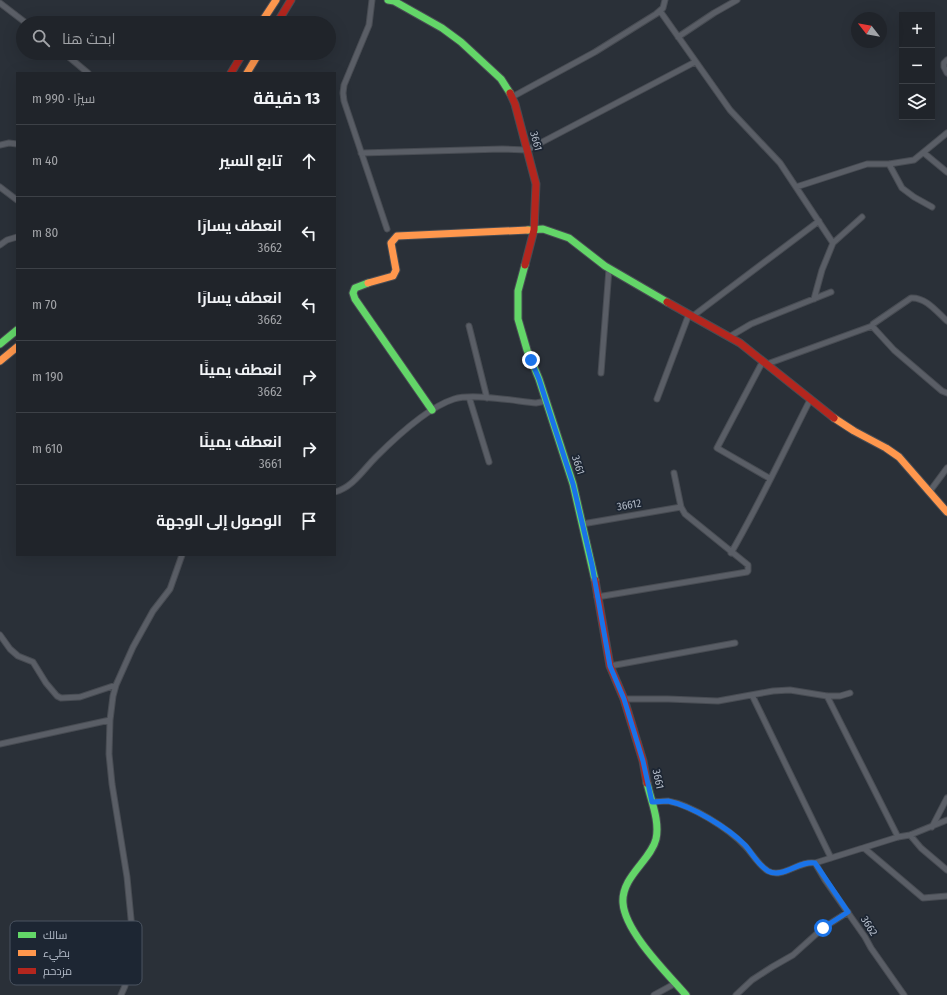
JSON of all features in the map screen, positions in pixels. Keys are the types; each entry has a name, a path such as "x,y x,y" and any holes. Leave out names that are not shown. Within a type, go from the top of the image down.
{"street":[{"path":"266,16 276,0"},
{"path":"281,16 291,0"},
{"path":"372,0 368,25 342,93 387,229"},
{"name":"3661","path":"388,0 394,1 442,28 461,42 501,79 512,97 536,184 534,230 520,282 518,319 527,350 539,379 573,484 592,565 610,666 624,699 643,761 657,822 656,839 652,848 634,870 624,892 623,903 626,916 638,938 686,995"},
{"path":"512,97 595,52 656,14 663,8 665,0"},
{"path":"678,37 714,12 737,0"},
{"path":"0,3 17,16"},
{"path":"660,11 730,110 780,164 833,243"},
{"path":"72,60 87,72"},
{"path":"232,72 239,60"},
{"path":"248,72 255,60"},
{"path":"947,60 944,67 947,73"},
{"path":"361,153 527,150 696,62"},
{"path":"796,186 867,164 889,164 914,160 947,133"},
{"path":"0,145 9,143 16,144"},
{"path":"924,153 947,172"},
{"path":"889,164 902,188 932,207"},
{"path":"0,187 16,199"},
{"path":"814,299 822,270 833,243 862,217"},
{"path":"657,399 691,315 819,221"},
{"path":"432,410 355,299 353,293 354,289 356,286 393,276 396,270 391,243 397,236 543,229 569,238 609,269 729,337 765,362 834,418 899,457 947,512"},
{"path":"0,245 16,236"},
{"path":"601,373 609,269"},
{"path":"729,337 751,324 831,292"},
{"path":"770,478 717,448 765,362 872,326 872,324 879,319 914,298 924,300 947,322"},
{"path":"469,326 487,398"},
{"path":"872,326 894,350 942,391 947,392"},
{"path":"0,344 16,331"},
{"path":"0,361 16,348"},
{"path":"336,492 346,488 394,439 432,410 455,399 469,397 536,402 546,401"},
{"path":"469,397 489,462"},
{"path":"731,552 759,502 810,400"},
{"path":"930,491 947,468"},
{"path":"597,597 748,571 748,565 685,514 681,508 674,473"},
{"name":"36612","path":"582,524 681,508"},
{"path":"131,921 127,877 112,784 109,754 110,720 113,696 116,685 133,647 153,611 170,589 182,556"},
{"path":"0,635 10,649 18,656 33,662 46,683 57,696 61,698 80,697 116,685"},
{"path":"610,666 735,643"},
{"path":"624,699 718,701 752,694 790,690 827,696 840,696 850,693"},
{"path":"752,694 831,858"},
{"path":"827,696 898,837"},
{"path":"0,744 110,720"},
{"path":"932,827 947,798"},
{"path":"652,802 666,801 679,805 711,820 738,840 768,871 779,872 806,864 815,863 898,837 910,835 947,820"},
{"path":"910,835 921,848 947,870"},
{"path":"864,848 923,898 947,896"},
{"name":"3662","path":"815,863 870,948 904,995"},
{"path":"736,995 752,980 793,955 823,928 848,912"},
{"path":"654,995 676,983"},
{"path":"121,995 125,985"}],"traffic: fast":[{"path":"388,0 394,1 442,28 461,42 501,79 510,93"},
{"path":"528,230 543,229 569,238 605,266 667,302"},
{"path":"525,265 518,291 518,319 527,350 539,379 573,484 595,580"},
{"path":"368,283 355,288 353,293 355,299 432,410"},
{"path":"0,344 16,331"},
{"path":"647,783 656,818 656,839 653,847 631,877 624,894 623,903 631,927 639,939 658,964 686,995"}],"traffic: slow":[{"path":"266,16 276,0"},
{"path":"248,72 255,60"},
{"path":"368,283 393,276 396,270 391,243 397,236 528,230"},
{"path":"0,361 16,348"},
{"path":"834,418 899,457 947,512"}],"traffic: jam":[{"path":"281,16 291,0"},
{"path":"232,72 239,60"},
{"path":"510,93 515,104 536,184 534,230 525,265"},
{"path":"667,302 740,343 834,418"},
{"path":"595,580 610,666 624,699 643,761 647,783"}],"route":[{"path":"531,360 544,392 573,484 592,565 610,666 624,699 636,736 652,802 666,801 693,810 711,820 745,846 768,871 775,873 806,864 815,863 834,894 848,912 823,928"}]}
